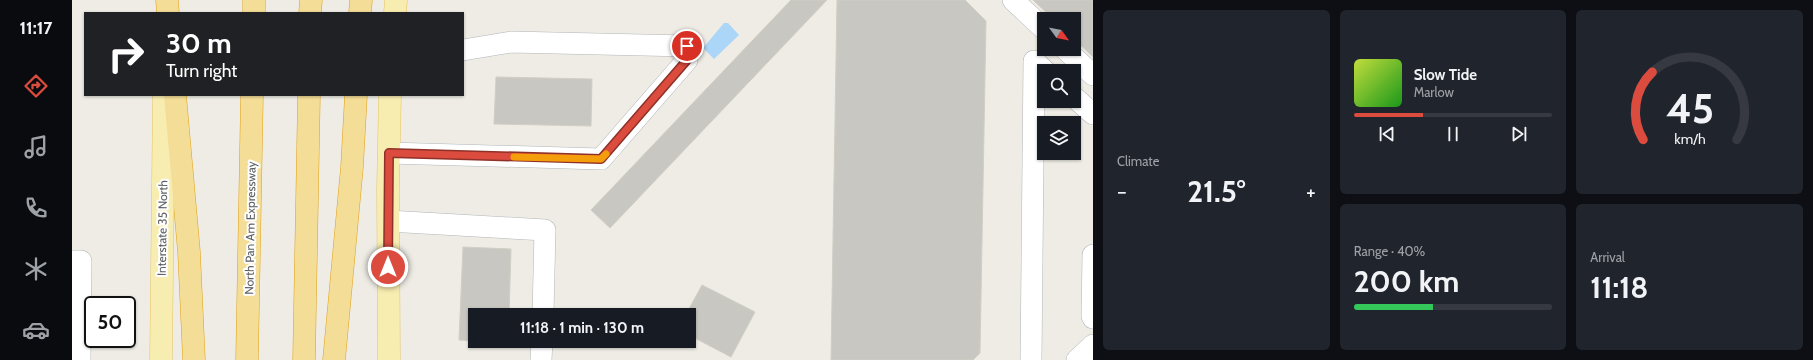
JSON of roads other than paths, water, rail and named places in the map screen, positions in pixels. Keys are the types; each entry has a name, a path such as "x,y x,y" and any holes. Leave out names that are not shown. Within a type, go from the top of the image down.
{"highway":[{"path":"166,0 167,12"},
{"path":"254,0 254,12"},
{"path":"310,12 311,0"},
{"path":"360,12 361,0"},
{"path":"175,96 189,252 194,360"},
{"name":"North Pan Am Expressway","path":"247,360 252,96"},
{"path":"304,360 309,96"},
{"path":"334,360 352,167 356,96"}],"main road":[{"path":"395,12 396,0"},
{"name":"Interstate 35 North","path":"161,360 164,96"},
{"path":"389,360 388,220 390,96"}],"street":[{"path":"1013,0 1037,22"},
{"path":"389,153 601,159 687,60 687,46 511,42 464,50"},
{"path":"1073,56 1093,75"},
{"path":"1031,360 1034,61 1037,64"},
{"path":"1081,103 1093,114"},
{"path":"388,220 545,230 543,308"},
{"path":"1093,255 1093,318"},
{"path":"72,261 81,261 80,360"},
{"path":"1077,360 1093,345"},
{"path":"541,360 542,348"}],"water":[{"path":"724,23 728,23 739,35 714,59 703,48"}]}
